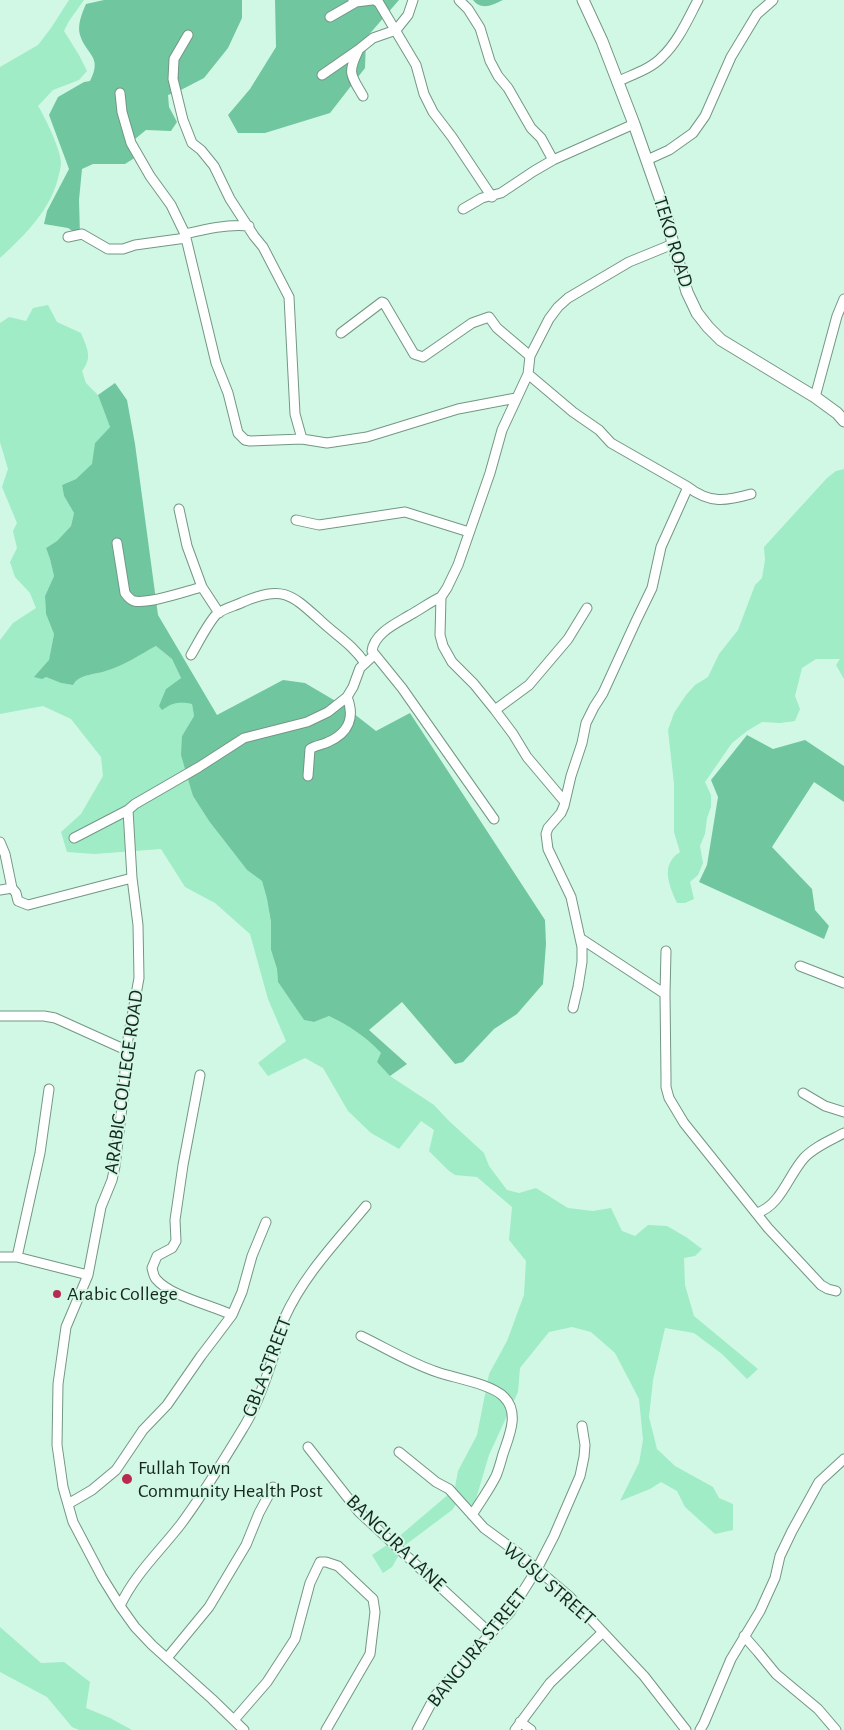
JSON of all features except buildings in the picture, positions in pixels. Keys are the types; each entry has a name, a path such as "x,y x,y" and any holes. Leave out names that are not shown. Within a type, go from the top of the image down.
{"street":[{"path":"330,17 355,1 374,0 379,3 416,64 424,94 433,112 492,196"},
{"path":"322,75 373,38 396,30 408,16 413,0"},
{"path":"459,0 468,9 480,28 490,61 498,76 508,88 531,128 541,138 553,160"},
{"name":"TEKO ROAD","path":"583,0 602,41 634,124 667,218 687,292 697,313 721,340 815,397 844,420"},
{"path":"617,82 662,58 675,42 698,0"},
{"path":"647,160 669,150 693,133 705,116 731,57 757,14 773,0"},
{"path":"188,35 174,59 173,79 183,120 192,143 201,150 214,166 230,199 262,247 289,297 295,414 302,439"},
{"path":"358,50 352,64 351,74 363,96"},
{"path":"120,93 122,112 131,143 150,176 171,205 185,236 216,363 228,393 238,432 245,440 302,439 327,443 366,437 458,409 516,398"},
{"path":"463,209 482,198 501,193 553,160 634,124"},
{"path":"68,237 82,234 108,248 122,249 185,236 209,228 234,225 249,226"},
{"path":"565,802 527,757 495,710 474,684 452,662 443,646 440,635 441,597 458,565 490,473 502,430 528,374 530,356 549,319 568,298 629,262 673,244"},
{"path":"815,397 837,316 844,299"},
{"path":"341,333 384,302 414,354 418,356 423,357 472,323 489,317 497,328 530,356"},
{"path":"528,374 573,412 599,430 611,443 688,487 699,496 727,501 751,494"},
{"path":"573,1008 582,962 580,938 571,897 546,842 548,828 561,813 586,723 603,693 652,588 660,547 688,487"},
{"path":"179,509 188,546 202,587 219,613"},
{"path":"296,520 319,525 405,512 469,532"},
{"path":"117,543 125,593 130,599 144,601 202,587"},
{"path":"191,655 219,613 267,593 287,596 302,603 356,650 365,663"},
{"path":"441,597 429,602 393,625 379,637 372,646 372,651 402,688 494,819"},
{"path":"495,710 529,685 568,639 587,608"},
{"path":"74,838 128,810 244,738 307,722 328,712 347,696 353,688 360,668 374,655"},
{"path":"308,776 310,749 329,742 344,733 350,721 351,707 347,696"},
{"name":"ARABIC COLLEGE ROAD","path":"128,810 132,878 138,926 139,978 126,1050 124,1090 115,1166 112,1180 101,1207 88,1274 66,1327 58,1384 56,1445 63,1487 73,1522 90,1556 120,1606 136,1627 166,1658 244,1730"},
{"path":"0,842 5,854 12,888 16,893 18,901 28,905 132,878"},
{"path":"0,890 12,888"},
{"path":"580,938 665,994"},
{"path":"666,951 666,1087 669,1098 684,1123 768,1228 821,1285 836,1291"},
{"path":"800,966 844,983"},
{"path":"0,1016 44,1016 55,1018 126,1050"},
{"path":"200,1075 175,1220 176,1241 172,1248 157,1256 152,1268 156,1279 168,1289 232,1315"},
{"path":"17,1257 40,1153 49,1089"},
{"path":"803,1093 825,1106 844,1112"},
{"path":"757,1213 766,1210 777,1199 808,1154 844,1133"},
{"name":"GBLA STREET","path":"120,1606 133,1582 182,1521 246,1422 259,1395 275,1352 282,1321 299,1291 319,1263 366,1206"},
{"path":"68,1504 92,1490 116,1470 134,1442 167,1405 232,1315 266,1222"},
{"path":"0,1257 17,1257 88,1274"},
{"path":"361,1336 424,1367 466,1379 493,1390 503,1395 509,1403 512,1427 496,1476 472,1515"},
{"name":"BANGURA STREET","path":"417,1730 435,1696 510,1612 537,1569 554,1536 580,1476 585,1445 582,1426"},
{"name":"BANGURA LANE","path":"308,1447 359,1512 490,1633"},
{"name":"WUSU STREET","path":"399,1452 436,1482 449,1489 497,1539 570,1597 644,1676 686,1730"},
{"path":"700,1730 731,1659 760,1611 770,1590 780,1556 812,1494 819,1482 844,1460"},
{"path":"166,1658 209,1607 246,1545 259,1513 273,1487"},
{"path":"234,1720 267,1682 295,1638 310,1584 320,1562 326,1562 338,1566 372,1598 375,1612 370,1654 326,1730"},
{"path":"531,1730 518,1726 550,1683 603,1632"},
{"path":"744,1636 776,1674 818,1709 837,1730 844,1723"}],"green space":[{"path":"69,0 84,0 64,31 87,71 79,80 53,90 38,106 56,142 61,163 60,171 44,210 28,231 0,258 0,67 38,45"},
{"path":"104,0 242,0 242,18 228,48 204,78 168,95 169,107 177,122 171,131 146,130 135,139 136,157 125,164 93,164 82,169 79,200 80,236 68,228 44,224 47,211 69,169 49,115 58,97 84,82 90,81 94,73 94,61 80,35 80,23 86,4"},
{"path":"275,0 399,0 366,38 365,68 330,113 265,133 238,133 228,115 250,89 276,47"},
{"path":"473,0 503,0 484,6"},
{"path":"48,305 57,322 81,333 88,352 87,361 82,371 86,383 98,395 110,427 95,443 93,464 76,479 62,485 64,496 74,513 71,526 57,541 46,548 54,576 45,596 46,614 54,634 46,677 73,685 84,676 115,668 156,646 172,659 181,678 166,689 169,705 183,702 192,704 194,716 182,736 193,796 209,821 247,870 262,881 271,922 271,950 277,969 278,982 304,1020 314,1022 329,1016 371,1041 381,1053 390,1076 434,1105 484,1153 489,1166 507,1190 519,1193 536,1188 568,1208 593,1211 611,1208 622,1231 635,1236 648,1225 667,1226 702,1249 695,1256 684,1258 685,1285 694,1316 758,1369 747,1379 722,1354 694,1333 665,1328 653,1380 649,1417 657,1449 675,1466 713,1487 719,1498 733,1504 733,1530 715,1534 685,1507 677,1491 661,1482 650,1489 620,1501 639,1463 643,1440 639,1399 615,1353 591,1332 572,1327 549,1332 520,1368 518,1392 489,1455 473,1509 463,1498 459,1500 452,1510 404,1546 392,1567 383,1573 372,1555 396,1539 455,1487 458,1471 477,1435 489,1374 507,1341 524,1295 526,1261 509,1240 512,1207 477,1177 455,1175 449,1171 429,1151 434,1130 421,1121 399,1149 371,1133 348,1111 323,1068 305,1058 268,1076 258,1063 286,1041 268,999 250,934 215,903 185,887 161,849 94,854 67,852 61,832 81,814 103,776 101,757 71,719 43,706 0,714 0,640 13,623 36,608 30,593 15,577 10,562 17,548 13,531 17,523 2,487 8,469 0,442 0,323 9,317 26,321 33,308"},
{"path":"115,383 127,400 135,444 158,615 217,715 283,680 305,683 344,706 376,731 410,713 545,920 546,944 543,984 517,1014 494,1029 463,1062 455,1064 402,1002 369,1030 407,1064 390,1076 377,1062 381,1053 357,1032 329,1016 314,1022 304,1020 278,982 277,969 271,950 271,922 262,881 247,870 209,821 193,796 181,755 182,736 194,716 192,704 176,703 162,710 159,706 166,689 181,678 172,659 156,646 115,668 84,676 73,685 46,677 42,679 34,677 49,660 54,634 46,614 45,596 54,576 46,548 57,541 71,526 74,513 64,496 62,485 76,479 92,464 95,443 110,427 98,395"},
{"path":"844,469 844,679 836,665 840,659 816,659 802,668 795,696 800,709 795,721 780,723 762,722 732,743 705,782 711,795 711,807 707,818 705,834 700,846 703,863 698,875 690,882 694,899 685,903 677,903 668,877 669,866 680,852 674,832 674,784 668,730 674,713 695,685 708,677 719,654 738,630 755,585 762,578 765,560 764,547 827,478 836,471"},
{"path":"747,735 773,749 805,740 844,766 844,802 814,782 772,847 812,889 815,910 829,926 824,939 699,882 707,865 718,797 711,780"},
{"path":"0,1627 41,1663 64,1662 90,1682 86,1708 132,1730 79,1730 72,1727 47,1697 0,1672"}],"place":[{"name":"Arabic College","path":"57,1294"},
{"name":"Fullah Town Community Health Post","path":"127,1479"}]}
